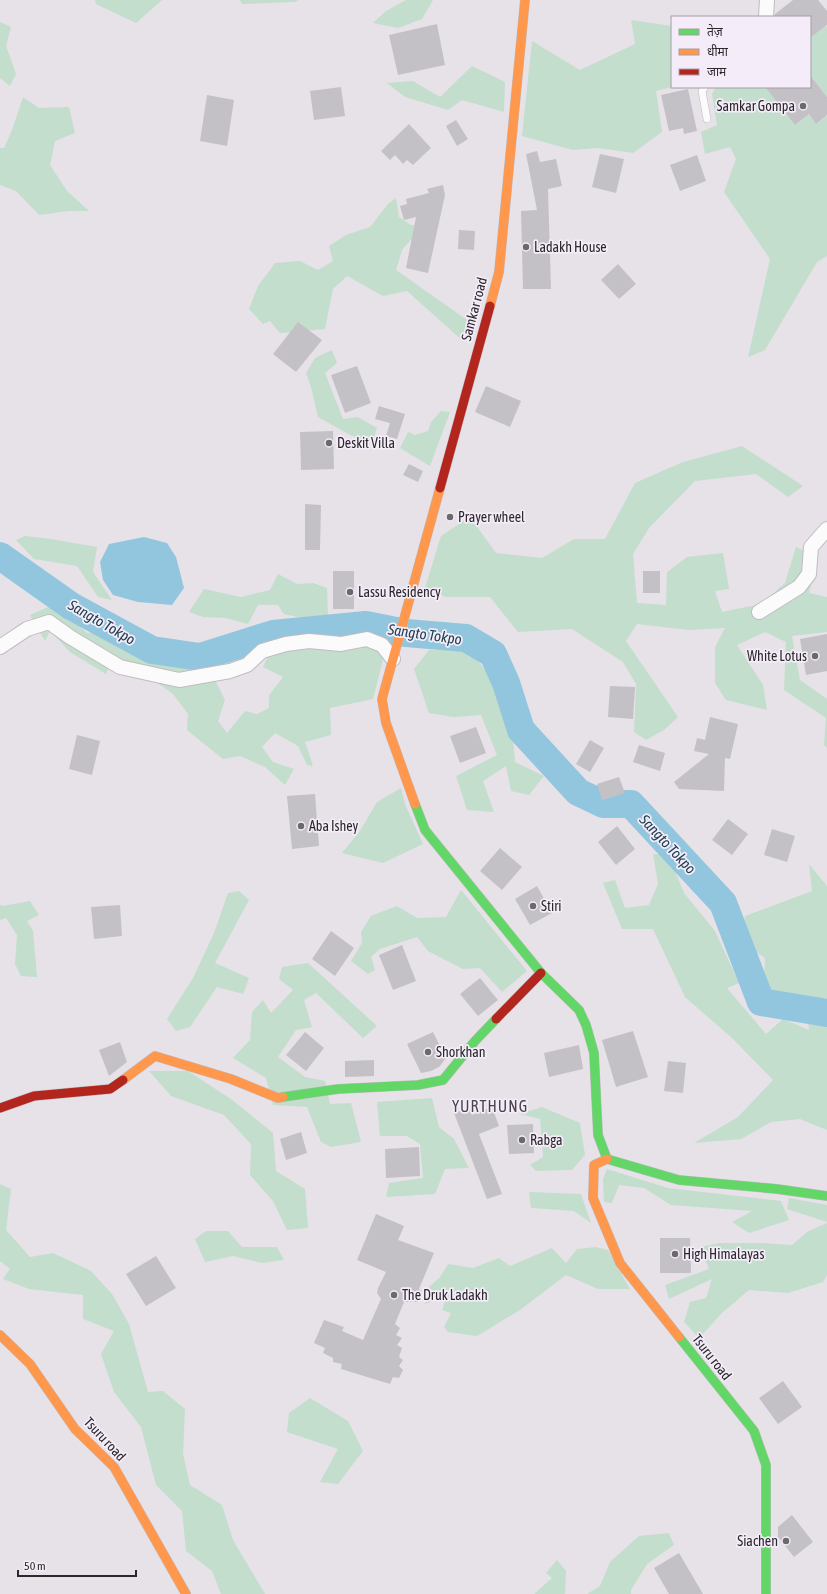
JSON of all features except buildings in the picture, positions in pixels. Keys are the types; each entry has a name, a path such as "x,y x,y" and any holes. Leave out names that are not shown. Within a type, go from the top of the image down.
{"street":[{"name":"Samkar road","path":"525,0 507,202 499,272 382,699 386,723 425,830 541,973 579,1010 586,1025 594,1053 598,1135 607,1159"},
{"path":"766,16 767,0"},
{"path":"759,612 800,587 810,574 811,547 827,529"},
{"path":"0,647 27,628 49,622 70,637 120,667 179,680 230,671 247,664 262,651 286,644 309,641 341,644 367,639 382,645 392,659"},
{"path":"0,1108 34,1096 110,1089 155,1056 231,1079 278,1098 338,1089 418,1085 443,1080 475,1041 541,973"},
{"path":"607,1159 679,1180 777,1189 827,1196"},
{"name":"Tsuru road","path":"607,1159 594,1165 593,1198 620,1263 754,1431 766,1465 766,1594"},
{"name":"Tsuru road","path":"0,1335 30,1364 75,1429 114,1467 186,1594"}],"lane":[{"path":"704,88 702,91 707,119"}],"green space":[{"path":"95,0 162,0 136,23 96,4"},
{"path":"240,0 298,0 295,2 242,4"},
{"path":"406,0 433,0 422,19 398,28 373,23 386,11"},
{"path":"631,20 671,26 671,87 656,91 662,132 633,153 598,148 573,150 522,136 532,41 580,70 635,44"},
{"path":"0,22 11,27 6,46 16,74 10,86 0,78"},
{"path":"826,26 827,97 811,76 811,37"},
{"path":"472,66 505,82 504,112 462,100 448,110 405,97 387,83 413,81 440,97"},
{"path":"715,88 766,88 795,125 809,114 816,124 826,116 827,117 827,256 817,262 765,350 748,357 770,259 724,192 736,159 730,147 705,154 701,132 717,125 712,94"},
{"path":"23,97 39,108 69,107 75,133 55,141 50,165 67,191 89,211 68,211 39,215 16,191 0,185 0,148 4,148 12,130"},
{"path":"396,198 399,217 411,225 431,224 416,234 402,250 396,270 467,320 464,342 407,291 383,296 347,276 333,289 325,329 280,333 270,321 263,324 249,309 258,286 275,263 300,261 318,270 333,261 329,246 346,235 370,227 388,204"},
{"path":"332,350 337,363 325,373 343,419 358,417 377,428 372,443 350,435 318,417 306,373 315,358"},
{"path":"441,411 450,412 430,466 400,448 408,432 415,435 428,431 431,422"},
{"path":"742,446 803,486 788,497 756,474 695,481 649,528 633,554 637,603 666,605 667,572 687,557 723,553 729,589 715,591 722,612 761,604 785,583 796,547 818,558 809,593 827,597 827,632 792,636 800,680 827,699 827,748 824,745 826,718 784,690 786,642 765,632 737,645 763,685 767,710 726,700 715,683 715,647 725,628 689,630 637,624 626,641 678,717 664,730 646,740 634,732 636,684 623,662 572,629 518,632 490,597 446,597 425,588 441,536 470,517 496,553 542,558 574,539 605,539 635,483 683,462"},
{"path":"25,536 97,547 93,572 112,600 98,597 77,566 34,559 16,540"},
{"path":"278,574 297,584 313,583 327,588 328,616 306,619 284,614 278,605 258,605 248,624 226,618 203,617 189,612 204,589 241,597 270,590"},
{"path":"55,604 87,633 100,632 140,657 177,666 208,666 225,700 218,721 227,733 245,711 257,714 269,708 269,695 283,677 263,667 268,656 292,648 336,648 380,639 384,656 373,699 330,708 331,735 305,742 313,766 307,765 298,746 275,733 262,747 273,762 294,769 285,785 265,767 240,756 223,759 187,730 188,714 173,694 145,674 111,662 106,674 70,652 50,631 45,641 30,615"},
{"path":"429,650 470,650 495,684 511,714 515,762 544,776 529,795 511,791 506,766 483,781 494,812 467,810 456,776 497,755 481,715 453,717 429,713 414,669"},
{"path":"401,788 405,804 423,844 383,863 342,853 360,831 377,802"},
{"path":"653,854 668,854 684,893 715,931 739,983 727,988 766,1034 783,1019 809,1030 808,1021 827,1026 827,1130 800,1119 771,1122 741,1139 694,1143 738,1117 773,1080 732,1038 685,997 653,929 622,929 603,883 615,880 625,908 649,905 658,884"},
{"path":"809,864 827,886 827,1004 787,1000 764,990 765,958 742,943 745,916 812,891"},
{"path":"461,890 527,971 502,992 480,968 463,969 428,951 417,937 380,949 371,957 375,970 368,974 351,961 362,943 361,932 371,916 397,906 417,918 446,917"},
{"path":"239,891 249,900 215,963 249,978 243,994 217,987 190,1027 176,1031 167,1019 193,978 214,933 228,893"},
{"path":"30,901 39,915 27,921 33,931 37,977 21,976 15,964 17,935 6,918 0,920 0,905 3,906"},
{"path":"308,963 377,1026 363,1038 316,993 304,1000 312,1027 296,1030 278,1057 305,1077 325,1081 330,1104 351,1103 361,1142 331,1147 321,1142 307,1107 273,1105 266,1078 233,1058 250,1040 252,1012 263,1000 271,1013 293,990 279,979 282,967"},
{"path":"149,1071 188,1071 231,1099 273,1133 276,1171 305,1189 308,1228 287,1230 273,1201 250,1175 251,1144 224,1115 171,1096"},
{"path":"432,1098 439,1127 454,1139 469,1168 445,1169 435,1194 386,1197 389,1183 423,1178 420,1144 407,1136 380,1136 377,1102"},
{"path":"542,1107 580,1123 585,1155 572,1170 536,1171 530,1165 543,1157 540,1119 520,1114"},
{"path":"607,1169 668,1188 781,1201 789,1220 749,1233 732,1222 752,1211 671,1205 644,1188 619,1185 612,1203 604,1202 603,1179"},
{"path":"0,1184 11,1189 6,1230 30,1257 53,1253 91,1271 112,1294 129,1324 148,1392 163,1391 185,1409 183,1454 190,1485 222,1505 233,1540 265,1594 221,1594 212,1571 186,1551 182,1511 156,1485 141,1427 114,1392 101,1354 114,1331 83,1319 83,1295 29,1289 3,1279 10,1269 0,1261"},
{"path":"529,1192 581,1194 591,1223 574,1211 531,1208"},
{"path":"789,1198 827,1205 827,1222 787,1209"},
{"path":"827,1223 827,1275 823,1282 788,1293 749,1290 722,1313 699,1338 684,1322 690,1302 706,1298 712,1279 669,1299 665,1285 709,1269 700,1247 720,1243 792,1245 807,1232"},
{"path":"206,1231 228,1231 242,1247 277,1247 284,1260 262,1263 233,1256 205,1262 195,1239"},
{"path":"596,1247 608,1250 630,1289 598,1289 566,1275 520,1310 477,1336 448,1332 444,1327 451,1313 442,1310 447,1295 425,1304 428,1288 440,1277 448,1264 473,1268 499,1258 510,1266 552,1248 566,1263 577,1249"},
{"path":"310,1398 348,1421 363,1451 338,1484 320,1482 338,1449 287,1432 289,1413"},
{"path":"669,1533 674,1545 647,1564 631,1590 631,1594 587,1594 600,1586 610,1562 639,1536"},
{"path":"557,1560 566,1571 565,1594 534,1594 552,1578 546,1573"}],"water":[{"path":"144,537 167,543 176,557 184,588 172,605 138,602 113,595 103,580 100,562 109,544"}],"waterway":[{"name":"Sangto Tokpo","path":"0,556 71,606 152,650 200,657 273,634 366,625 406,633 466,638 493,654 506,683 521,730 578,792 603,804 631,804 723,903 761,1002 827,1013"}],"traffic: fast":[{"path":"415,804 425,830 541,973 579,1010 586,1025 594,1053 598,1135 607,1159"},
{"path":"283,1097 338,1089 418,1085 443,1080 475,1041 496,1019"},
{"path":"607,1159 679,1180 777,1189 827,1196"},
{"path":"679,1337 754,1431 766,1465 766,1594"}],"traffic: slow":[{"path":"490,306 499,272 525,0"},
{"path":"415,804 386,723 382,699 440,488"},
{"path":"123,1080 155,1056 231,1079 278,1098 283,1097"},
{"path":"607,1159 594,1165 593,1198 620,1263 679,1337"},
{"path":"0,1335 30,1364 75,1429 114,1467 186,1594"}],"traffic: jam":[{"path":"440,488 490,306"},
{"path":"496,1019 541,973"},
{"path":"0,1108 34,1096 110,1089 123,1080"}],"place":[{"name":"Samkar Gompa","path":"803,106"},
{"name":"Ladakh House","path":"526,247"},
{"name":"Deskit Villa","path":"329,443"},
{"name":"Prayer wheel","path":"450,517"},
{"name":"Lassu Residency","path":"350,592"},
{"name":"White Lotus","path":"815,656"},
{"name":"Aba Ishey","path":"301,826"},
{"name":"Stiri","path":"533,906"},
{"name":"Shorkhan","path":"428,1052"},
{"name":"Rabga","path":"522,1140"},
{"name":"High Himalayas","path":"675,1254"},
{"name":"The Druk Ladakh","path":"394,1295"},
{"name":"Siachen","path":"786,1541"}],"district":[{"name":"YURTHUNG","path":"490,1106"}]}
